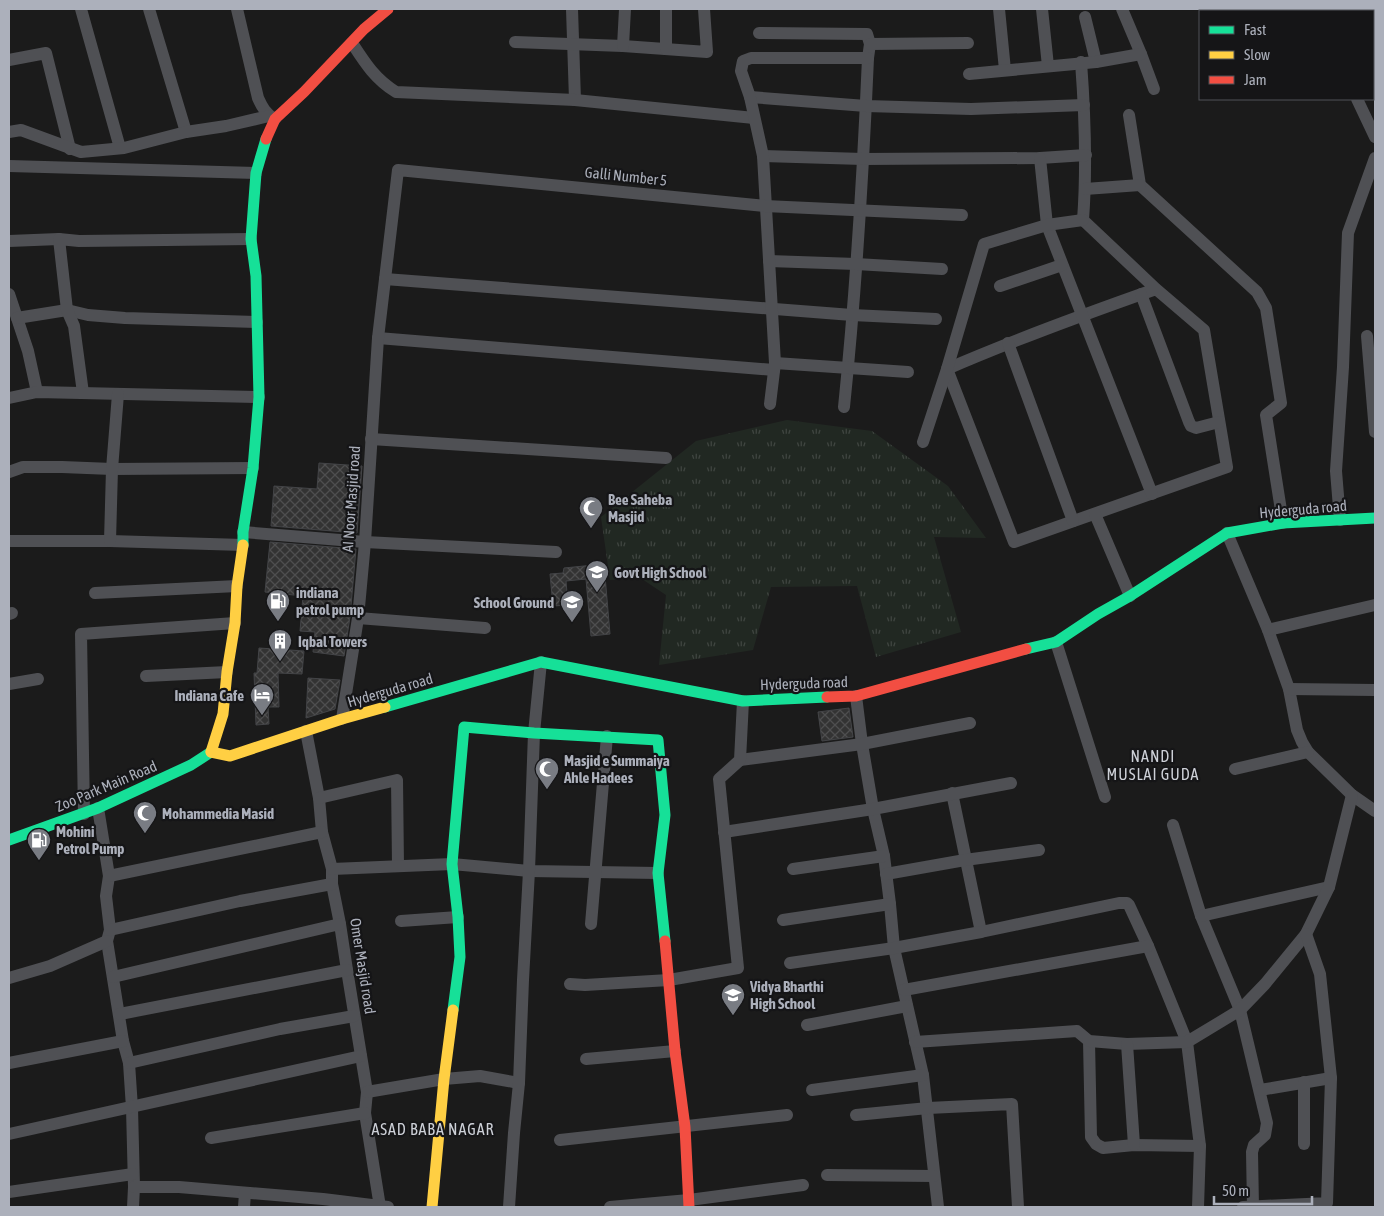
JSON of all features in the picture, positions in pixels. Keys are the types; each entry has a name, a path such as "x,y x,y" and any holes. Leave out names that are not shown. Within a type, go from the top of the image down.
{"street":[{"path":"81,9 120,148"},
{"path":"149,9 186,132"},
{"path":"237,9 258,98 262,107 272,117"},
{"path":"9,132 21,130 81,152 124,148 186,132 272,117 304,92 364,29 388,9"},
{"path":"572,9 576,100"},
{"path":"623,46 625,9"},
{"path":"666,9 666,49"},
{"path":"516,42 623,46 707,52 704,9"},
{"path":"999,9 1005,70"},
{"path":"1042,9 1048,66"},
{"path":"1122,9 1154,89"},
{"path":"1085,17 1096,62"},
{"path":"759,33 867,34 870,44 860,211 844,407"},
{"path":"352,43 371,72 396,92 576,100 754,118"},
{"path":"870,44 968,43"},
{"path":"9,60 46,53 70,149"},
{"path":"969,74 1080,62 1096,62 1141,54"},
{"path":"770,404 774,366 763,156 750,98 741,71 743,61 752,58 868,58"},
{"path":"1080,62 1086,155 1083,220"},
{"path":"750,98 866,106 971,110 1084,105"},
{"path":"1358,100 1374,128"},
{"path":"1129,115 1140,185 1257,292 1266,308 1281,403 1266,415 1283,523"},
{"path":"211,752 223,714 235,623 237,586 253,468 259,397 256,276 251,239 256,174 272,117"},
{"path":"763,156 863,159 1040,158 1086,155"},
{"path":"1040,158 1048,225 1152,494"},
{"path":"1340,520 1336,472 1343,367 1348,233 1375,158"},
{"path":"9,166 256,174"},
{"name":"Galli Number 5","path":"385,279 398,170 766,206 962,215"},
{"path":"1085,190 1140,185"},
{"path":"923,442 984,244 1048,225 1083,220"},
{"path":"947,369 1014,542 1227,467 1204,330 1156,289 1083,220"},
{"path":"9,241 251,239"},
{"path":"59,240 67,310 74,326 83,393"},
{"path":"769,261 942,269"},
{"path":"1000,286 1062,264"},
{"path":"385,279 852,315 936,319"},
{"name":"AI Noor Masjid road","path":"342,719 358,618 365,542 378,338 385,279"},
{"path":"947,369 1008,343 1156,289"},
{"path":"9,294 28,352 37,392"},
{"path":"1141,294 1191,426 1196,428 1219,422"},
{"path":"16,318 67,310 88,315 125,318 257,322"},
{"path":"1368,336 1375,432"},
{"path":"378,338 774,366 848,367 908,372"},
{"path":"1008,343 1073,521"},
{"path":"9,398 37,392 259,397"},
{"path":"110,541 112,469 118,394"},
{"path":"371,439 666,458"},
{"path":"9,472 23,467 112,469 253,468"},
{"path":"1095,514 1130,596"},
{"name":"Hyderguda road","path":"211,752 230,756 342,719 541,662 743,701 856,696 1056,642 1227,533 1283,523 1375,518"},
{"path":"1227,533 1268,630 1289,689 1297,730 1302,742 1308,752 1352,795 1375,811"},
{"path":"9,541 243,538 556,552"},
{"path":"95,593 237,586"},
{"path":"1268,630 1375,605"},
{"path":"358,618 485,628"},
{"path":"84,814 81,634 235,623"},
{"path":"1056,642 1106,797"},
{"path":"509,1207 519,1083 534,733 541,662"},
{"path":"146,676 228,672"},
{"path":"9,684 38,679"},
{"path":"1289,689 1375,690"},
{"path":"856,696 873,809 884,856 894,948 923,1075 938,1207"},
{"path":"740,760 743,701"},
{"path":"570,984 585,985 668,980 738,968 719,779 740,760 862,744 970,723"},
{"path":"432,1207 444,1079 460,957 452,864 464,727 658,740 665,815 658,873 675,1051 685,1127 689,1204"},
{"name":"Omer Masjid road","path":"306,731 322,832 332,869 332,884 367,1092 365,1113 380,1207"},
{"path":"591,924 607,736"},
{"name":"Zoo Park Main Road","path":"9,840 98,808 191,766 211,752"},
{"path":"1235,769 1308,752"},
{"path":"318,798 398,780 398,866"},
{"path":"724,832 873,809 1011,783"},
{"path":"952,793 981,932"},
{"path":"915,1042 1077,1032 1089,1042 1128,1044 1186,1042 1240,1010 1306,934 1329,887 1352,795"},
{"path":"98,808 109,876 106,896 113,977 128,1063 132,1108 133,1207"},
{"path":"1173,826 1201,916 1240,1010 1267,1123 1265,1135 1254,1145 1252,1152 1253,1207"},
{"path":"109,876 322,832"},
{"path":"886,874 1039,850"},
{"path":"793,869 884,856"},
{"path":"332,869 452,864 529,871 658,873"},
{"path":"9,978 50,966 109,936 240,901 332,884"},
{"path":"1201,916 1329,887"},
{"path":"790,963 894,948 1119,903 1127,903 1148,946 1186,1042 1200,1146 1198,1207"},
{"path":"783,920 890,904"},
{"path":"401,921 458,917"},
{"path":"113,977 340,924"},
{"path":"1242,1207 1327,1205 1331,1078 1320,974 1306,934"},
{"path":"904,990 1148,946"},
{"path":"120,1014 347,970"},
{"path":"807,1025 907,1006"},
{"path":"128,1063 280,1029 354,1016"},
{"path":"9,1063 123,1041"},
{"path":"1089,1042 1091,1137 1096,1144 1103,1148 1134,1145 1200,1146"},
{"path":"1128,1044 1134,1145"},
{"path":"586,1059 675,1051"},
{"path":"9,1134 361,1056"},
{"path":"812,1090 923,1075"},
{"path":"367,1092 444,1079 480,1076 519,1083"},
{"path":"1260,1090 1331,1078"},
{"path":"1304,1082 1304,1144"},
{"path":"856,1115 928,1108 1012,1104 1018,1207"},
{"path":"211,1138 365,1113"},
{"path":"560,1140 787,1115"},
{"path":"9,1192 133,1174"},
{"path":"827,1175 934,1176"},
{"path":"610,1207 689,1204 804,1184"},
{"path":"134,1187 179,1187 323,1203 388,1207"},
{"path":"244,1207 245,1193"}],"green space":[{"path":"787,420 872,431 948,486 986,538 934,537 961,632 876,657 857,586 771,587 753,650 659,665 666,595 642,579 610,580 601,517 696,441"}],"building":[{"path":"319,463 362,466 357,533 271,526 274,486 317,489"},
{"path":"270,542 356,549 350,617 344,656 313,652 315,632 300,631 303,596 265,592"},
{"name":"Govt High School","path":"604,564 610,634 591,636 586,579 566,581 568,605 553,606 550,574 563,573 564,568"},
{"path":"259,648 304,651 302,674 278,673 279,707 268,707 269,724 256,725 254,673 257,673"},
{"path":"308,678 340,680 335,709 306,718"},
{"path":"849,708 853,737 822,741 818,712"}],"traffic: fast":[{"path":"243,545 243,532 253,468 259,397 256,276 251,239 256,173 266,139"},
{"path":"1026,649 1056,642 1227,533 1283,523 1375,518"},
{"path":"385,707 541,662 743,701 827,697"},
{"path":"453,1010 460,957 452,864 464,727 658,740 665,815 658,873 665,941"},
{"path":"9,840 98,808 191,765 211,752"}],"traffic: slow":[{"path":"211,752 223,714 243,545"},
{"path":"211,752 230,756 342,719 385,707"},
{"path":"432,1207 444,1079 453,1010"}],"traffic: jam":[{"path":"266,139 275,119 304,92 364,29 388,9"},
{"path":"827,697 856,696 1026,649"},
{"path":"665,941 675,1051 685,1127 689,1207"}],"place":[{"name":"Bee Saheba Masjid","path":"591,529"},
{"name":"Govt High School","path":"597,593"},
{"name":"indiana petrol pump","path":"278,622"},
{"name":"School Ground","path":"572,623"},
{"name":"Iqbal Towers","path":"280,662"},
{"name":"Indiana Cafe","path":"262,716"},
{"name":"Masjid e Summaiya Ahle Hadees","path":"547,790"},
{"name":"Mohammedia Masid","path":"145,834"},
{"name":"Mohini Petrol Pump","path":"39,861"},
{"name":"Vidya Bharthi High School","path":"733,1016"}],"district":[{"name":"NANDI MUSLAI GUDA","path":"1153,765"},
{"name":"ASAD BABA NAGAR","path":"433,1129"}]}
